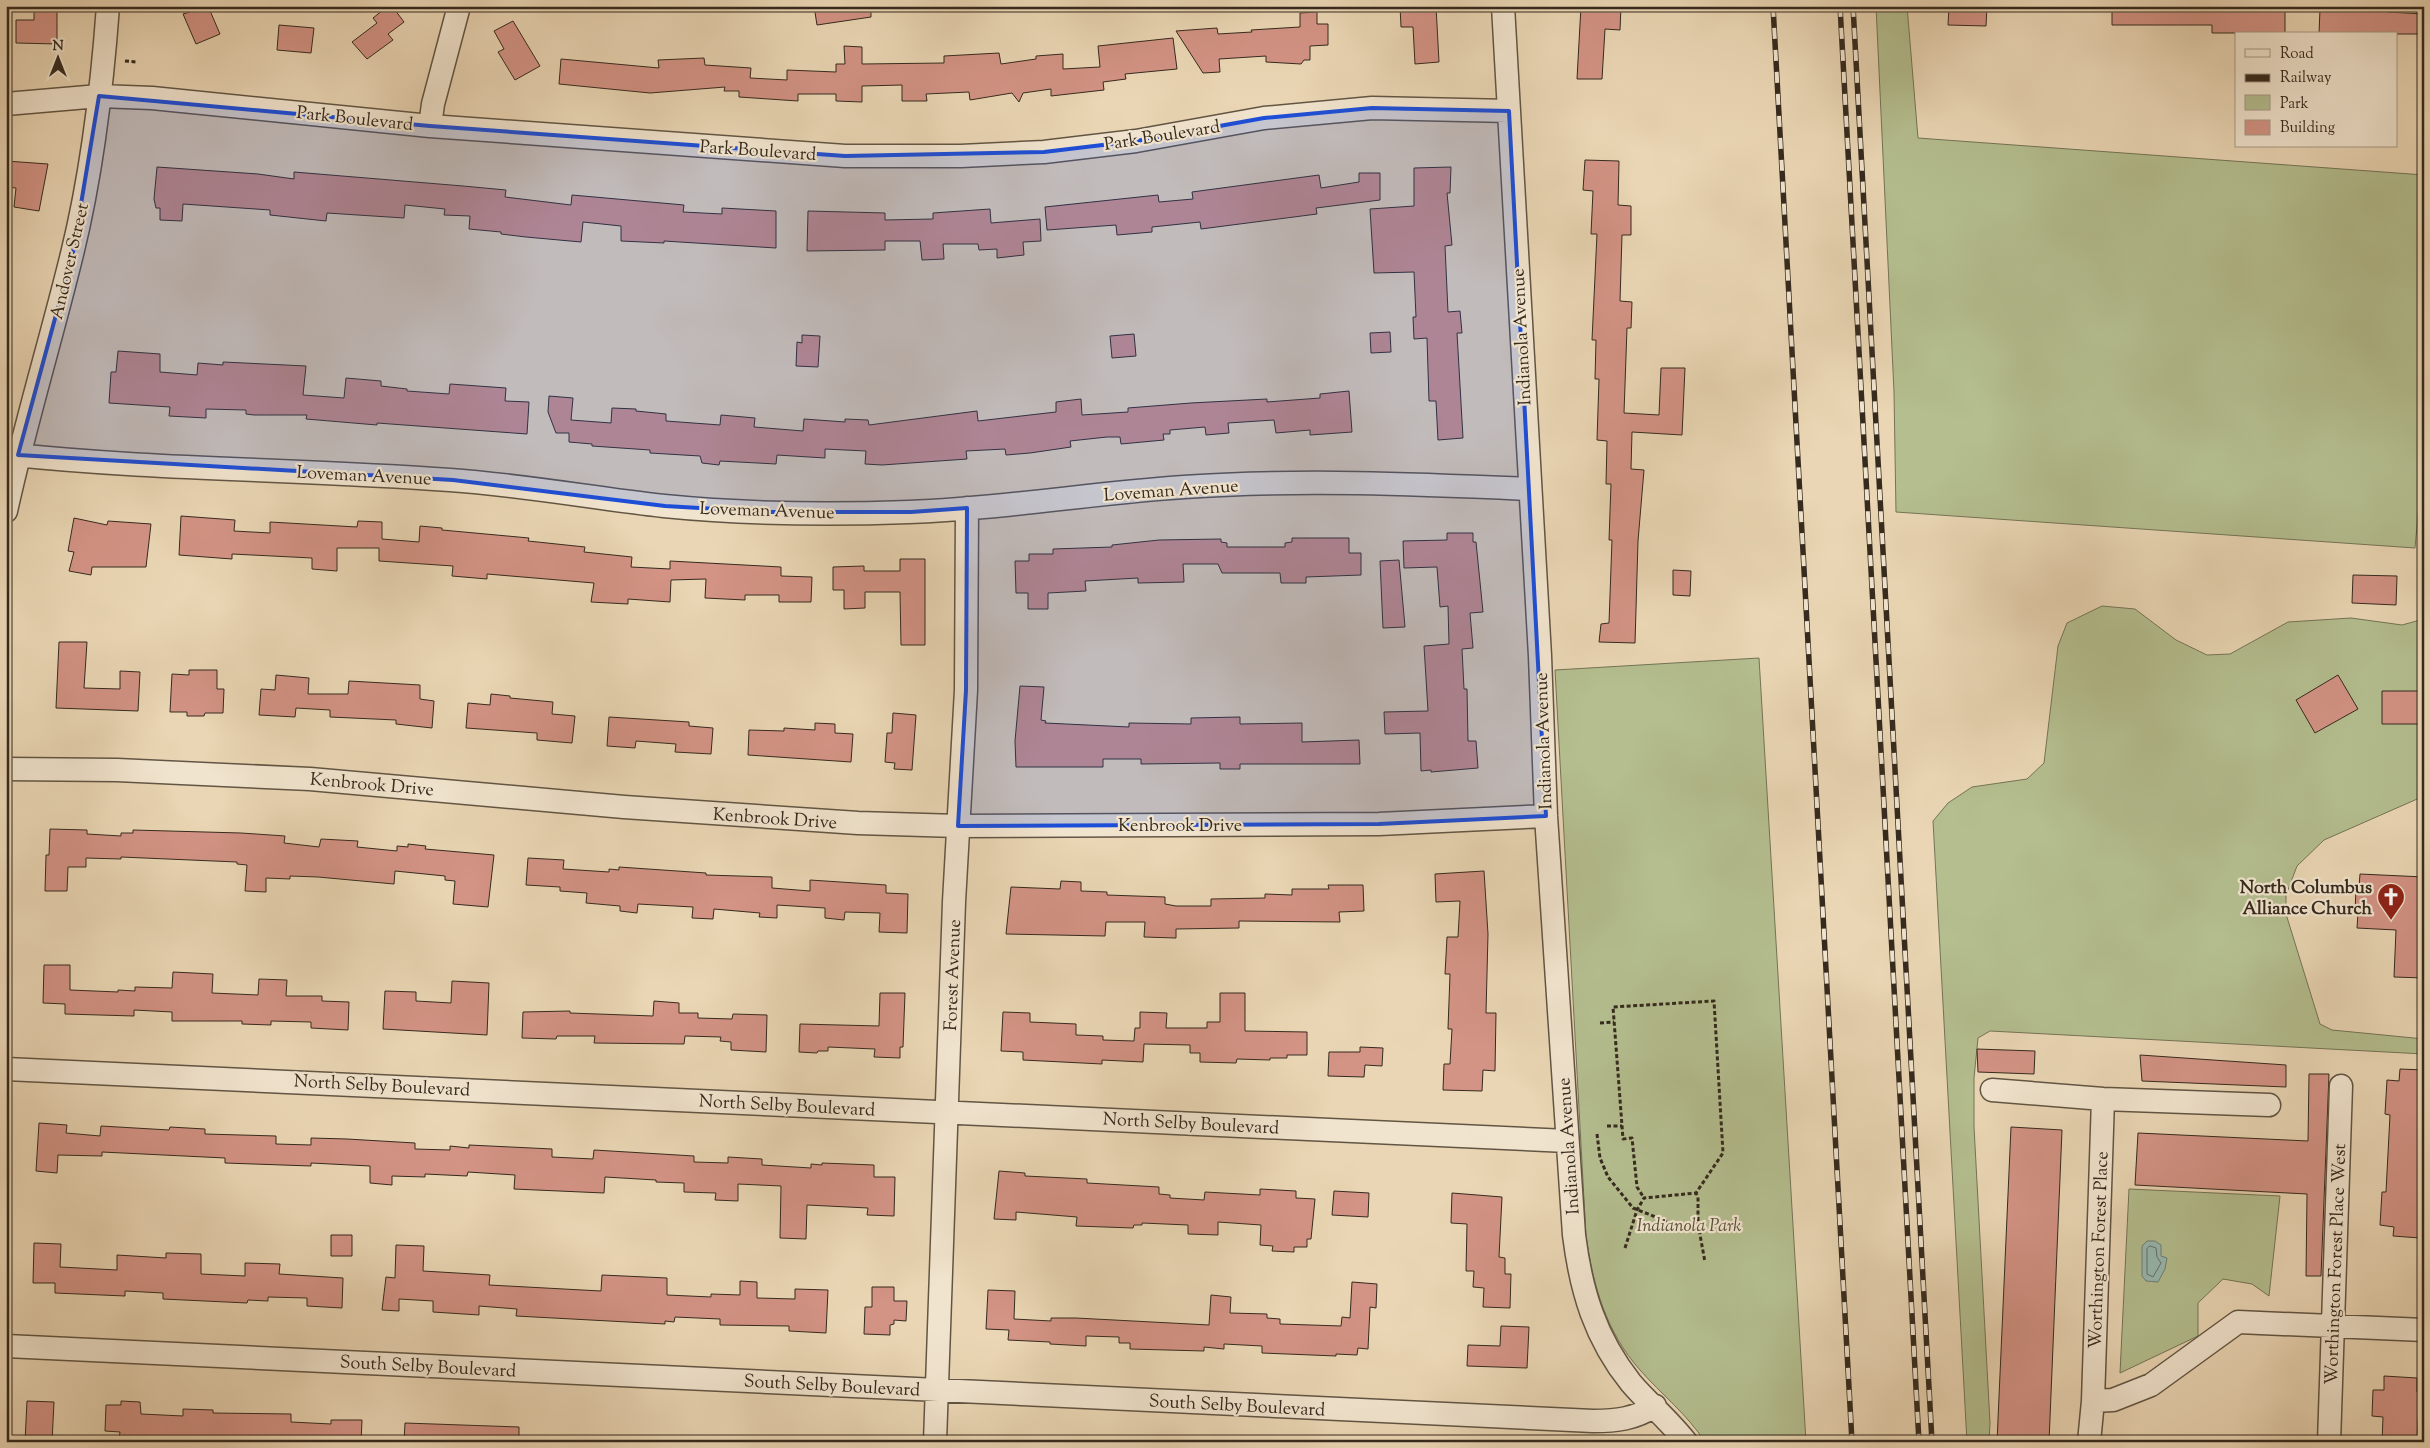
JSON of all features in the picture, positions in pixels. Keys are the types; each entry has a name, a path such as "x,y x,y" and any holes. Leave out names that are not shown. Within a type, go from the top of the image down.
{"street":[{"name":"Andover Street","path":"6,510 12,455 73,252 90,165 108,6"},
{"path":"430,126 432,104 459,6"},
{"name":"Indianola Avenue","path":"1503,6 1540,656 1546,816 1574,1235 1584,1295 1597,1327 1614,1359 1632,1384 1655,1406 1686,1442"},
{"name":"Park Boulevard","path":"6,104 99,96 152,98 430,126 836,156 960,156 1044,152 1136,141 1264,118 1372,108 1510,111"},
{"name":"Loveman Avenue","path":"12,455 130,465 321,472 453,480 545,489 665,506 768,512 911,512 1184,487 1293,483 1529,489"},
{"name":"Forest Avenue","path":"935,1442 958,826 966,690 967,508"},
{"name":"Kenbrook Drive","path":"6,769 117,770 310,779 624,807 858,823 958,826 1379,824 1546,816"},
{"name":"North Selby Boulevard","path":"6,1069 1567,1141"},
{"name":"Worthington Forest Place West","path":"2328,1442 2341,1086"},
{"path":"1992,1090 2103,1099 2269,1105"},
{"name":"Worthington Forest Place","path":"2090,1442 2103,1099"},
{"path":"2093,1401 2113,1400 2151,1385 2238,1322 2424,1330"},
{"name":"South Selby Boulevard","path":"6,1346 1593,1421 1622,1421 1640,1415 1655,1406"}],"path":[{"path":"1644,1198 1637,1187 1632,1138 1623,1139 1613,1007 1714,1002 1723,1153 1696,1193"},
{"path":"1600,1023 1614,1022"},
{"path":"1607,1126 1622,1126"},
{"path":"1597,1134 1600,1158 1608,1177 1617,1190 1637,1210 1648,1212 1676,1225 1698,1224"},
{"path":"1644,1198 1696,1193"},
{"path":"1696,1193 1698,1197 1698,1224 1705,1262"},
{"path":"1625,1248 1637,1210 1644,1198"}],"highlighted area":[{"path":"99,96 430,126 845,156 1044,152 1136,141 1264,118 1372,108 1509,111 1546,816 1379,824 958,826 966,690 967,508 911,512 768,512 665,506 453,480 18,455 73,252"}],"green space":[{"path":"1876,6 1907,6 1918,138 2424,175 2424,492 2420,492 2415,548 1896,512 1894,392"},
{"path":"2102,606 2135,609 2176,640 2207,655 2230,654 2288,622 2351,618 2402,625 2424,619 2424,796 2324,840 2297,866 2286,895 2286,914 2320,1024 2332,1030 2424,1039 2424,1054 1990,1031 1978,1038 1974,1078 1974,1127 1990,1423 1989,1442 1967,1442 1933,821 1948,803 1972,787 2027,779 2044,763 2058,646 2067,623"},
{"name":"Indianola Park","path":"1759,658 1806,1442 1705,1442 1682,1413 1640,1370 1618,1340 1597,1290 1589,1254 1586,1236 1555,670"},
{"path":"2129,1189 2280,1196 2269,1296 2252,1284 2223,1279 2198,1303 2198,1336 2120,1373"}],"water":[{"path":"2147,1241 2155,1241 2161,1245 2161,1256 2167,1258 2165,1269 2158,1282 2146,1281 2142,1276 2142,1246"}],"building":[{"path":"34,6 57,6 57,44 16,43 16,20 34,20"},
{"path":"188,6 208,6 220,34 196,44 183,14 190,12"},
{"path":"388,6 392,6 404,22 388,34 393,40 367,59 352,42 377,23 373,18"},
{"path":"814,6 871,6 871,17 817,25"},
{"path":"1400,6 1436,6 1439,62 1415,64 1413,27 1401,27"},
{"path":"1581,6 1621,6 1620,30 1605,29 1602,79 1577,79"},
{"path":"1949,6 1987,6 1986,26 1948,25"},
{"path":"2112,6 2285,6 2285,32 2212,33 2212,25 2112,25"},
{"path":"2320,9 2387,10 2387,12 2424,14 2424,34 2398,34 2398,32 2319,32"},
{"path":"1317,12 1317,24 1328,24 1328,45 1310,46 1310,60 1304,60 1301,64 1266,62 1266,56 1219,59 1220,72 1203,73 1176,31 1217,28 1218,34 1300,27 1300,13"},
{"path":"513,21 540,66 515,80 498,52 504,49 494,31"},
{"path":"279,25 314,28 311,53 277,50"},
{"path":"1173,38 1177,69 1125,74 1126,79 1103,82 1104,90 1051,96 1051,89 1023,93 1019,102 1012,93 970,100 969,92 926,94 927,101 902,101 902,85 862,86 862,102 836,101 836,94 798,94 798,101 739,97 739,91 724,91 725,87 650,93 559,84 561,59 659,68 658,60 704,58 705,65 751,68 750,78 787,80 787,70 836,72 836,64 845,64 844,46 862,47 862,64 944,63 944,56 999,53 1001,64 1036,59 1036,56 1063,54 1063,69 1100,67 1098,46"},
{"path":"1585,160 1619,161 1618,205 1631,206 1631,235 1622,235 1620,301 1632,302 1631,328 1627,328 1624,413 1659,415 1661,368 1685,368 1682,435 1632,432 1631,469 1644,470 1638,541 1635,643 1599,642 1601,624 1609,623 1612,540 1609,540 1611,484 1606,484 1607,441 1597,440 1599,379 1595,379 1596,340 1592,340 1597,234 1591,234 1593,191 1583,190"},
{"path":"6,161 48,164 39,211 14,207 16,188 6,187"},
{"path":"157,167 258,174 294,179 294,172 463,186 506,190 505,197 571,205 572,195 684,205 683,212 722,214 722,208 776,211 776,248 664,241 664,243 621,241 621,226 583,222 581,242 526,237 469,229 470,216 444,215 445,209 405,205 404,218 327,213 326,221 270,215 270,210 183,204 182,221 160,220 160,208 156,208 154,199"},
{"path":"1451,167 1450,193 1447,193 1452,245 1445,246 1448,312 1460,311 1462,333 1457,333 1463,438 1438,440 1436,401 1429,401 1427,338 1414,339 1413,317 1416,317 1414,272 1374,273 1370,209 1414,206 1414,168"},
{"path":"1359,173 1380,173 1380,200 1316,208 1317,214 1201,229 1200,222 1152,227 1152,232 1117,235 1116,225 1047,230 1045,207 1158,195 1159,202 1193,199 1192,192 1319,175 1321,188 1359,182"},
{"path":"990,209 991,223 1040,219 1041,241 1023,242 1024,255 997,258 997,249 979,250 978,244 943,244 944,259 922,260 920,241 885,241 885,250 807,251 808,211 885,213 885,220 933,219 933,213"},
{"path":"1390,332 1391,352 1371,353 1370,333"},
{"path":"1134,334 1136,356 1112,358 1110,336"},
{"path":"802,335 820,336 818,367 796,366 797,342 802,343"},
{"path":"118,351 160,354 160,372 197,375 198,363 223,365 223,362 306,366 303,395 344,398 346,378 381,381 381,386 407,389 407,391 449,394 450,384 506,388 505,401 529,402 527,434 306,419 307,415 254,415 246,414 246,410 206,409 206,418 169,416 170,407 109,403 111,372 116,372"},
{"path":"1349,391 1352,432 1310,435 1310,430 1276,433 1274,420 1228,423 1229,433 1206,435 1205,427 1170,430 1170,434 1163,434 1164,440 1121,444 1120,437 1107,437 1070,441 1071,447 1030,453 1006,455 1005,449 966,451 967,459 882,465 865,464 866,451 825,449 825,458 777,455 776,464 720,461 719,465 702,463 700,456 650,453 650,450 592,446 592,444 569,442 569,433 556,433 548,412 549,396 573,398 571,420 611,423 612,408 636,409 636,411 666,414 666,421 720,425 721,415 755,418 754,427 803,431 804,419 845,422 845,419 868,420 869,425 977,411 978,421 1056,412 1056,402 1081,399 1082,415 1128,412 1128,408 1191,403 1267,399 1267,402 1320,398 1320,394"},
{"path":"181,516 235,520 234,531 270,533 270,522 357,527 358,521 382,522 382,539 419,542 420,526 442,528 442,530 529,538 528,541 585,547 584,552 632,557 631,567 670,569 670,561 781,567 781,576 812,577 811,602 779,602 779,595 745,595 745,600 705,598 706,579 671,580 670,602 628,599 628,604 591,602 594,583 487,574 487,579 452,576 453,566 379,561 379,548 337,548 337,571 312,569 312,558 232,554 232,559 179,555"},
{"path":"74,518 107,525 108,521 151,524 146,567 92,567 91,575 69,571 74,552 68,551"},
{"path":"1447,533 1473,533 1473,542 1476,542 1483,612 1470,613 1473,648 1462,649 1464,689 1467,689 1468,741 1476,741 1478,768 1431,772 1431,770 1421,771 1420,733 1385,734 1384,712 1428,711 1424,646 1449,644 1448,606 1440,607 1437,567 1404,568 1403,541 1447,540"},
{"path":"1292,538 1349,538 1349,553 1361,553 1361,575 1306,577 1306,583 1281,583 1280,573 1222,573 1218,564 1183,564 1184,582 1138,583 1138,578 1085,581 1086,591 1048,593 1048,609 1028,609 1028,593 1016,593 1015,561 1029,561 1029,554 1053,554 1053,549 1112,547 1112,545 1159,540 1221,539 1221,542 1227,543 1227,547 1285,547 1285,543 1292,542"},
{"path":"900,559 925,559 925,645 901,645 900,592 865,592 865,608 844,609 844,590 833,590 833,567 864,566 864,571 900,571"},
{"path":"1399,560 1405,627 1383,628 1380,561"},
{"path":"1673,570 1691,571 1690,596 1673,595"},
{"path":"2353,575 2397,576 2396,605 2352,603"},
{"path":"59,642 87,642 84,688 120,689 120,671 140,672 138,711 56,708"},
{"path":"189,670 217,670 217,689 224,689 223,713 187,716 187,712 170,712 172,674 189,675"},
{"path":"276,675 309,678 308,694 348,694 349,681 420,685 420,699 434,701 432,728 396,724 396,720 330,717 330,710 296,708 295,717 259,715 261,689 275,690"},
{"path":"2338,675 2358,709 2315,733 2296,700"},
{"path":"1020,686 1044,687 1041,720 1046,721 1045,723 1129,727 1129,723 1191,724 1191,718 1240,717 1240,724 1302,723 1302,742 1359,740 1360,764 1240,764 1240,769 1220,769 1220,763 1141,764 1141,759 1103,759 1103,767 1016,767 1015,741"},
{"path":"2382,691 2424,691 2424,724 2382,724"},
{"path":"491,694 510,696 510,698 553,702 552,714 575,716 572,743 537,740 537,733 466,728 468,703 490,705"},
{"path":"893,713 916,715 912,770 894,769 895,763 885,762 887,733 892,733"},
{"path":"609,717 689,722 689,726 713,728 711,754 675,752 676,744 636,741 635,748 607,746"},
{"path":"815,723 835,724 835,733 853,734 851,762 748,755 749,730 784,731 784,728 815,730"},
{"path":"50,829 87,830 87,834 121,836 121,833 133,833 133,830 241,833 285,836 284,843 319,847 321,839 358,841 357,847 397,851 397,846 408,847 408,844 426,846 425,849 494,855 488,907 453,904 455,881 445,880 445,876 395,871 394,884 290,876 290,879 266,878 266,892 245,891 247,865 237,864 237,862 121,857 121,859 86,858 86,867 68,867 67,891 45,891 46,855 49,855"},
{"path":"528,858 564,860 563,869 609,872 609,869 619,870 619,867 706,873 706,875 772,877 772,888 810,891 810,880 886,885 886,893 908,894 907,933 879,932 880,913 845,912 844,920 825,918 825,908 777,905 777,918 759,917 760,913 714,909 713,919 692,918 693,907 638,904 637,913 620,911 620,906 586,903 587,893 560,891 560,887 526,885"},
{"path":"1484,871 1488,934 1486,1013 1496,1013 1495,1071 1483,1070 1482,1091 1443,1090 1444,1064 1450,1064 1452,1029 1448,1029 1450,974 1445,974 1447,937 1458,937 1460,901 1436,902 1435,874"},
{"name":"North Columbus Alliance Church","path":"2360,874 2424,877 2424,978 2394,977 2396,930 2357,928 2358,913 2355,913 2356,887 2359,887"},
{"path":"1061,881 1081,882 1081,891 1107,892 1107,895 1165,897 1165,904 1176,906 1211,906 1211,899 1265,898 1265,894 1292,895 1292,889 1329,889 1328,885 1363,885 1364,911 1339,912 1340,922 1239,921 1239,928 1176,929 1176,938 1144,937 1145,922 1106,922 1105,936 1006,934 1011,887 1060,889"},
{"path":"44,965 70,965 70,990 118,992 118,990 135,991 135,987 172,988 173,972 213,974 212,993 258,995 259,979 287,980 286,996 322,996 322,1001 349,1002 348,1030 311,1028 311,1022 271,1021 271,1025 242,1024 242,1021 172,1021 172,1012 134,1010 134,1016 65,1014 65,1004 43,1003"},
{"path":"452,981 489,983 487,1035 383,1029 385,991 416,992 416,1001 451,1003"},
{"path":"880,993 905,993 903,1047 900,1047 900,1058 874,1057 875,1049 828,1047 828,1051 818,1051 817,1053 799,1052 800,1024 879,1026"},
{"path":"1220,993 1245,993 1245,1031 1307,1032 1307,1055 1287,1055 1287,1058 1270,1058 1270,1060 1237,1059 1236,1063 1200,1062 1200,1053 1190,1053 1190,1045 1144,1044 1143,1062 1102,1060 1102,1064 1023,1060 1023,1052 1001,1051 1003,1012 1030,1013 1030,1022 1076,1024 1076,1035 1103,1036 1103,1040 1134,1041 1135,1028 1140,1028 1140,1012 1167,1013 1166,1028 1207,1028 1207,1022 1220,1022"},
{"path":"654,1001 679,1003 679,1013 698,1013 698,1018 732,1019 733,1014 767,1015 766,1052 731,1050 731,1042 720,1041 721,1037 685,1036 684,1044 594,1043 595,1036 557,1036 556,1039 522,1038 523,1012 570,1011 570,1013 653,1016"},
{"path":"1360,1047 1383,1048 1382,1066 1365,1065 1364,1077 1328,1076 1329,1052 1360,1052"},
{"path":"1977,1049 2035,1051 2034,1074 1978,1072"},
{"path":"2140,1055 2286,1065 2286,1087 2142,1081"},
{"path":"2400,1069 2424,1070 2424,1228 2421,1228 2420,1238 2393,1236 2394,1227 2380,1225 2382,1192 2386,1192 2390,1115 2385,1114 2387,1080 2399,1081"},
{"path":"2309,1074 2329,1074 2321,1276 2306,1276 2307,1194 2135,1185 2138,1133 2308,1141"},
{"path":"39,1123 67,1125 66,1133 100,1136 101,1126 169,1130 170,1127 205,1129 205,1134 276,1136 276,1144 311,1145 311,1138 347,1139 415,1143 415,1149 450,1150 450,1146 469,1148 469,1145 552,1149 552,1157 593,1159 594,1150 694,1156 694,1162 728,1163 728,1157 762,1159 762,1165 811,1168 811,1164 822,1165 822,1163 874,1165 874,1177 895,1177 894,1216 867,1215 868,1208 807,1205 806,1239 780,1238 781,1186 738,1184 738,1201 715,1200 716,1193 684,1192 684,1183 605,1177 604,1193 514,1189 515,1175 468,1172 467,1176 425,1174 425,1177 392,1176 392,1185 370,1183 370,1166 311,1163 311,1166 225,1163 225,1158 102,1152 102,1156 58,1155 57,1173 36,1171"},
{"path":"2011,1127 2062,1130 2049,1442 1997,1442"},
{"path":"999,1171 1025,1173 1025,1176 1087,1179 1087,1183 1159,1187 1159,1194 1170,1195 1170,1198 1204,1200 1205,1192 1260,1195 1260,1189 1296,1191 1296,1198 1315,1199 1311,1239 1307,1239 1307,1247 1294,1247 1294,1252 1272,1251 1273,1246 1260,1245 1261,1225 1218,1222 1218,1235 1188,1234 1188,1225 1142,1223 1142,1225 1134,1225 1133,1228 1076,1226 1077,1217 1016,1212 1016,1220 994,1219"},
{"path":"1334,1191 1369,1193 1368,1217 1332,1215"},
{"path":"1452,1193 1502,1197 1499,1257 1505,1258 1505,1274 1511,1274 1510,1308 1483,1307 1484,1288 1473,1287 1474,1271 1466,1271 1467,1224 1451,1223"},
{"path":"331,1235 352,1235 352,1256 331,1256"},
{"path":"34,1243 61,1244 60,1267 117,1270 117,1255 166,1258 166,1253 201,1254 201,1274 245,1276 245,1263 280,1264 279,1274 343,1278 342,1308 307,1306 307,1298 268,1297 268,1301 248,1300 247,1303 163,1299 163,1293 125,1291 125,1296 55,1293 55,1283 33,1283"},
{"path":"396,1245 424,1246 423,1271 490,1275 489,1285 601,1291 602,1275 667,1278 667,1295 711,1297 711,1294 740,1295 740,1281 757,1282 757,1298 795,1299 795,1289 828,1290 826,1333 789,1331 789,1326 720,1325 720,1319 675,1317 674,1322 665,1321 665,1324 516,1316 517,1309 479,1306 479,1315 433,1312 433,1301 399,1299 399,1311 382,1310 386,1277 395,1278"},
{"path":"1352,1282 1377,1284 1376,1308 1370,1307 1368,1349 1358,1348 1357,1355 1262,1353 1262,1346 1224,1344 1224,1349 1204,1347 1204,1351 1130,1349 1130,1343 1119,1343 1119,1337 1086,1336 1086,1346 1050,1344 1050,1342 1008,1340 1009,1330 986,1329 988,1290 1015,1291 1014,1319 1051,1321 1051,1318 1076,1318 1209,1325 1211,1295 1231,1297 1230,1313 1267,1314 1267,1318 1280,1319 1280,1324 1341,1326 1342,1317 1350,1318"},
{"path":"872,1287 894,1287 894,1301 907,1301 906,1321 894,1320 894,1324 890,1325 890,1335 864,1334 865,1307 872,1307"},
{"path":"1501,1326 1529,1327 1527,1368 1467,1366 1468,1345 1500,1346"},
{"path":"2384,1376 2417,1378 2417,1392 2424,1392 2424,1420 2418,1419 2417,1442 2382,1442 2383,1417 2372,1416 2373,1390 2384,1390"},
{"path":"27,1401 54,1402 52,1442 25,1442"},
{"path":"121,1401 140,1402 141,1414 183,1416 183,1409 213,1410 213,1413 291,1414 291,1422 331,1424 331,1420 362,1420 361,1442 289,1442 212,1437 152,1438 152,1440 119,1439 120,1432 105,1431 106,1405 121,1405"},
{"path":"405,1423 519,1427 519,1442 404,1442"}],"railway":[{"path":"1773,6 1852,1442"},
{"path":"1840,6 1919,1442"},
{"path":"1853,6 1932,1442"}],"place":[{"name":"North Columbus Alliance Church","path":"2391,921"}]}
